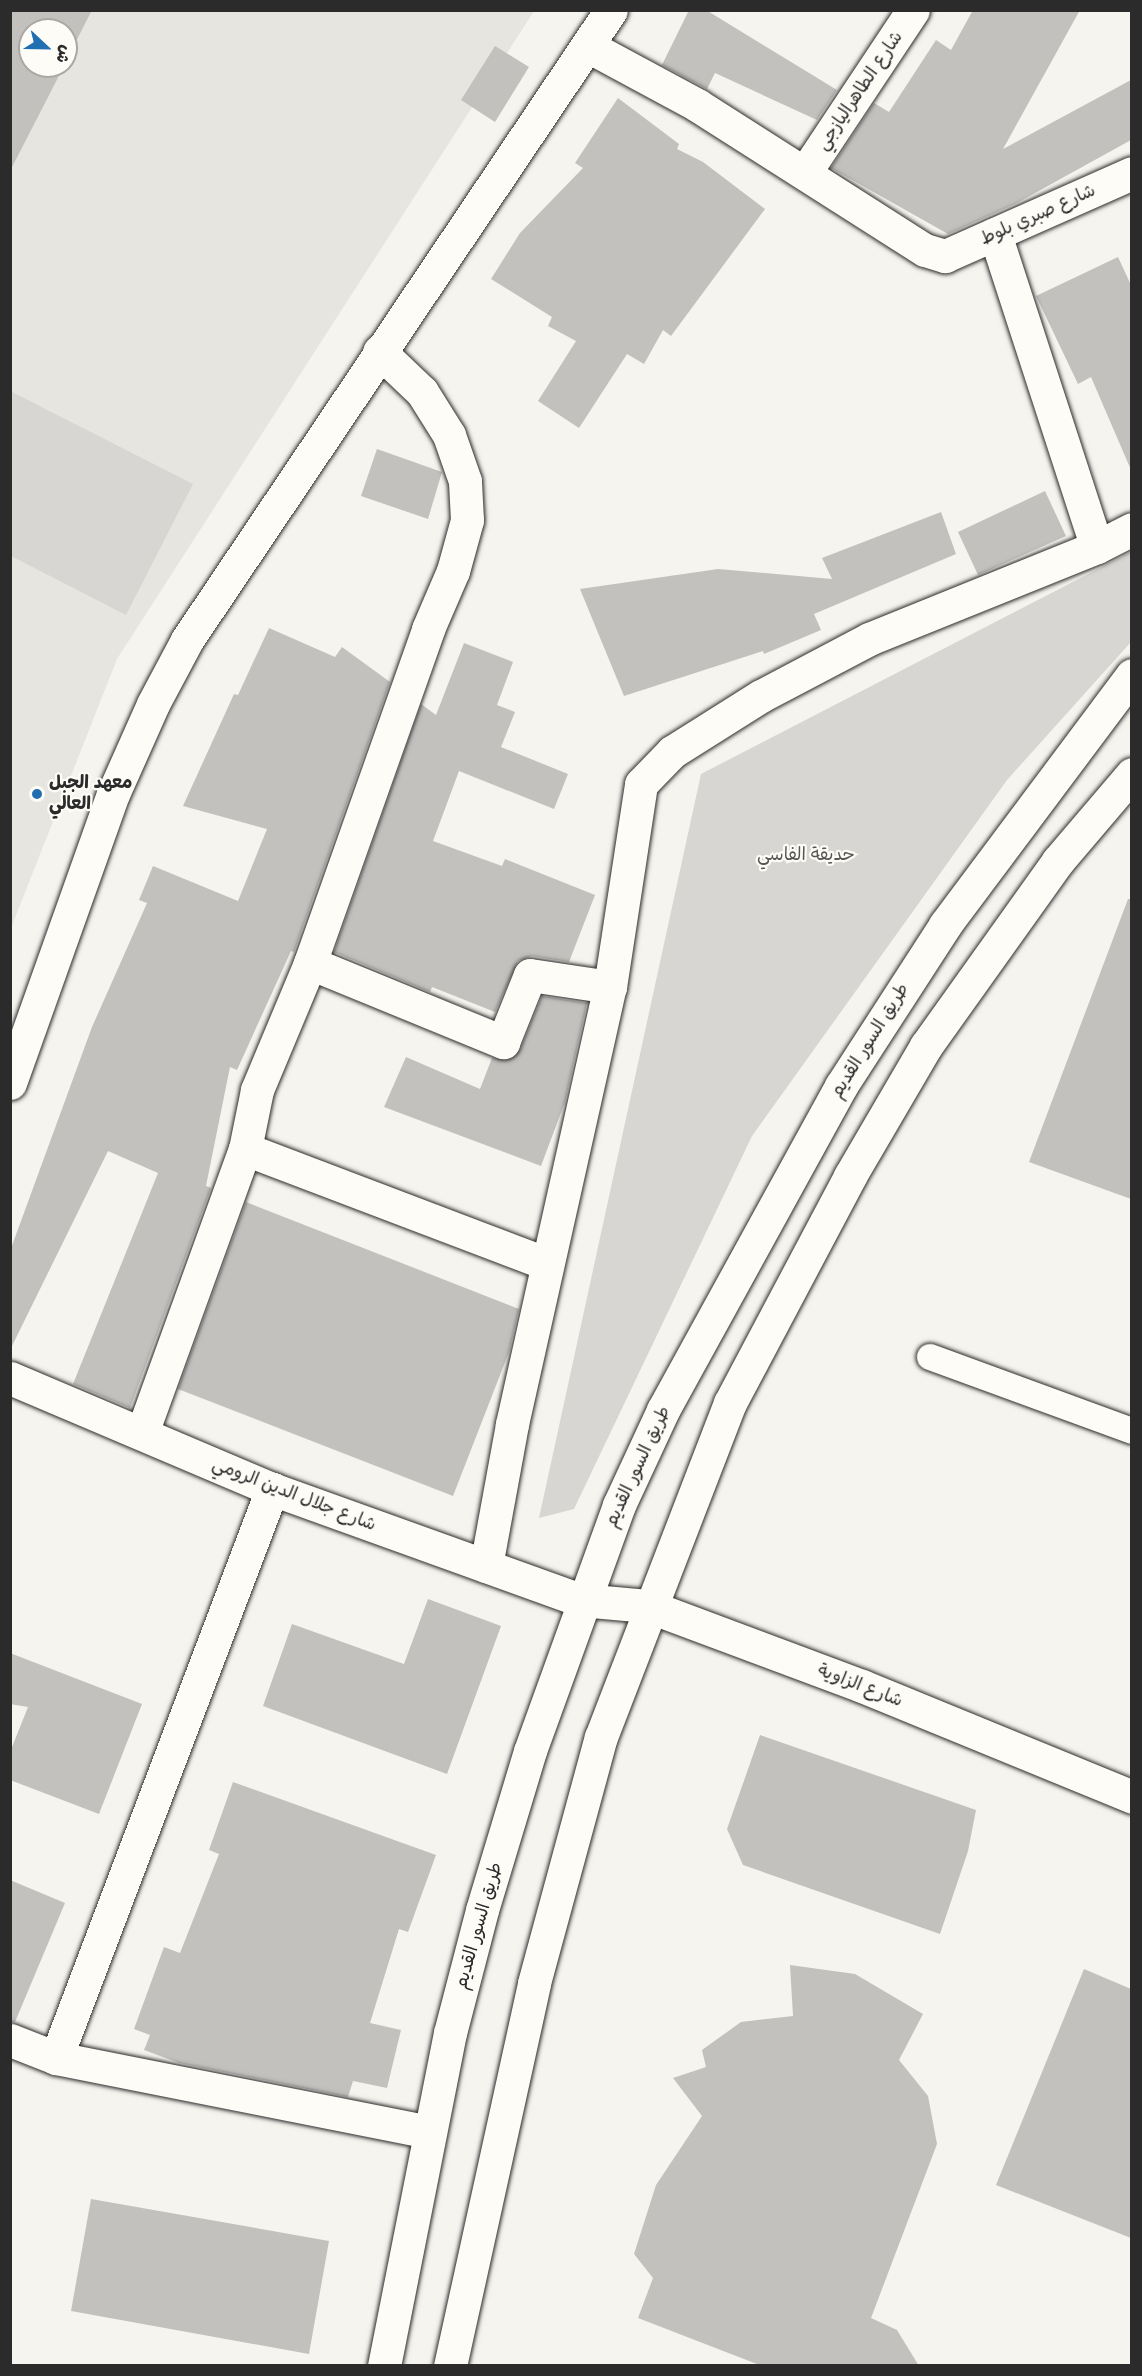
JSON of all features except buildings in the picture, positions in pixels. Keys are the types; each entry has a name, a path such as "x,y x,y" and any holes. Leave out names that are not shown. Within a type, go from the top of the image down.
{"street":[{"path":"10,1083 113,795 153,704 187,640 379,351 611,10"},
{"name":"شارع الطاهراليازجي","path":"806,171 913,10"},
{"path":"588,46 697,105 743,137 806,171"},
{"name":"شارع صبري بلوط","path":"806,171 925,250 945,256 1131,173"},
{"path":"995,234 1097,547"},
{"path":"142,1433 245,1149 257,1090 310,963 428,629 453,571 467,520 465,480 449,435 422,392 379,351"},
{"path":"486,1566 547,1264 610,987 641,784 672,752 761,696 869,639 1097,547 1131,529"},
{"name":"طريق السور القديم","path":"384,2366 450,2033 482,1910 581,1600 619,1505 663,1410 841,1086 945,925 1131,675"},
{"path":"450,2366 534,1983 601,1737 648,1606 730,1402 850,1176 926,1046 1058,861 1131,774"},
{"path":"310,963 503,1042 530,975 610,987"},
{"path":"245,1149 547,1264"},
{"name":"شارع جلال الدين الرومي","path":"10,1378 272,1489 581,1600"},
{"path":"56,2058 272,1489"},
{"name":"شارع الزاوية","path":"581,1600 648,1606 862,1686 1131,1797"},
{"path":"10,2040 56,2058 430,2132"}],"lane":[{"path":"930,1357 1131,1431"}],"shaded area":[{"path":"11,11 534,11 117,659 11,928"}],"green space":[{"path":"10,391 193,484 126,615 11,556"},
{"name":"حديقة الفاسي","path":"1131,552 1131,642 1007,780 752,1136 574,1509 539,1518 701,774"}],"place":[{"name":"معهد الجبل العالي","path":"37,794"}]}
